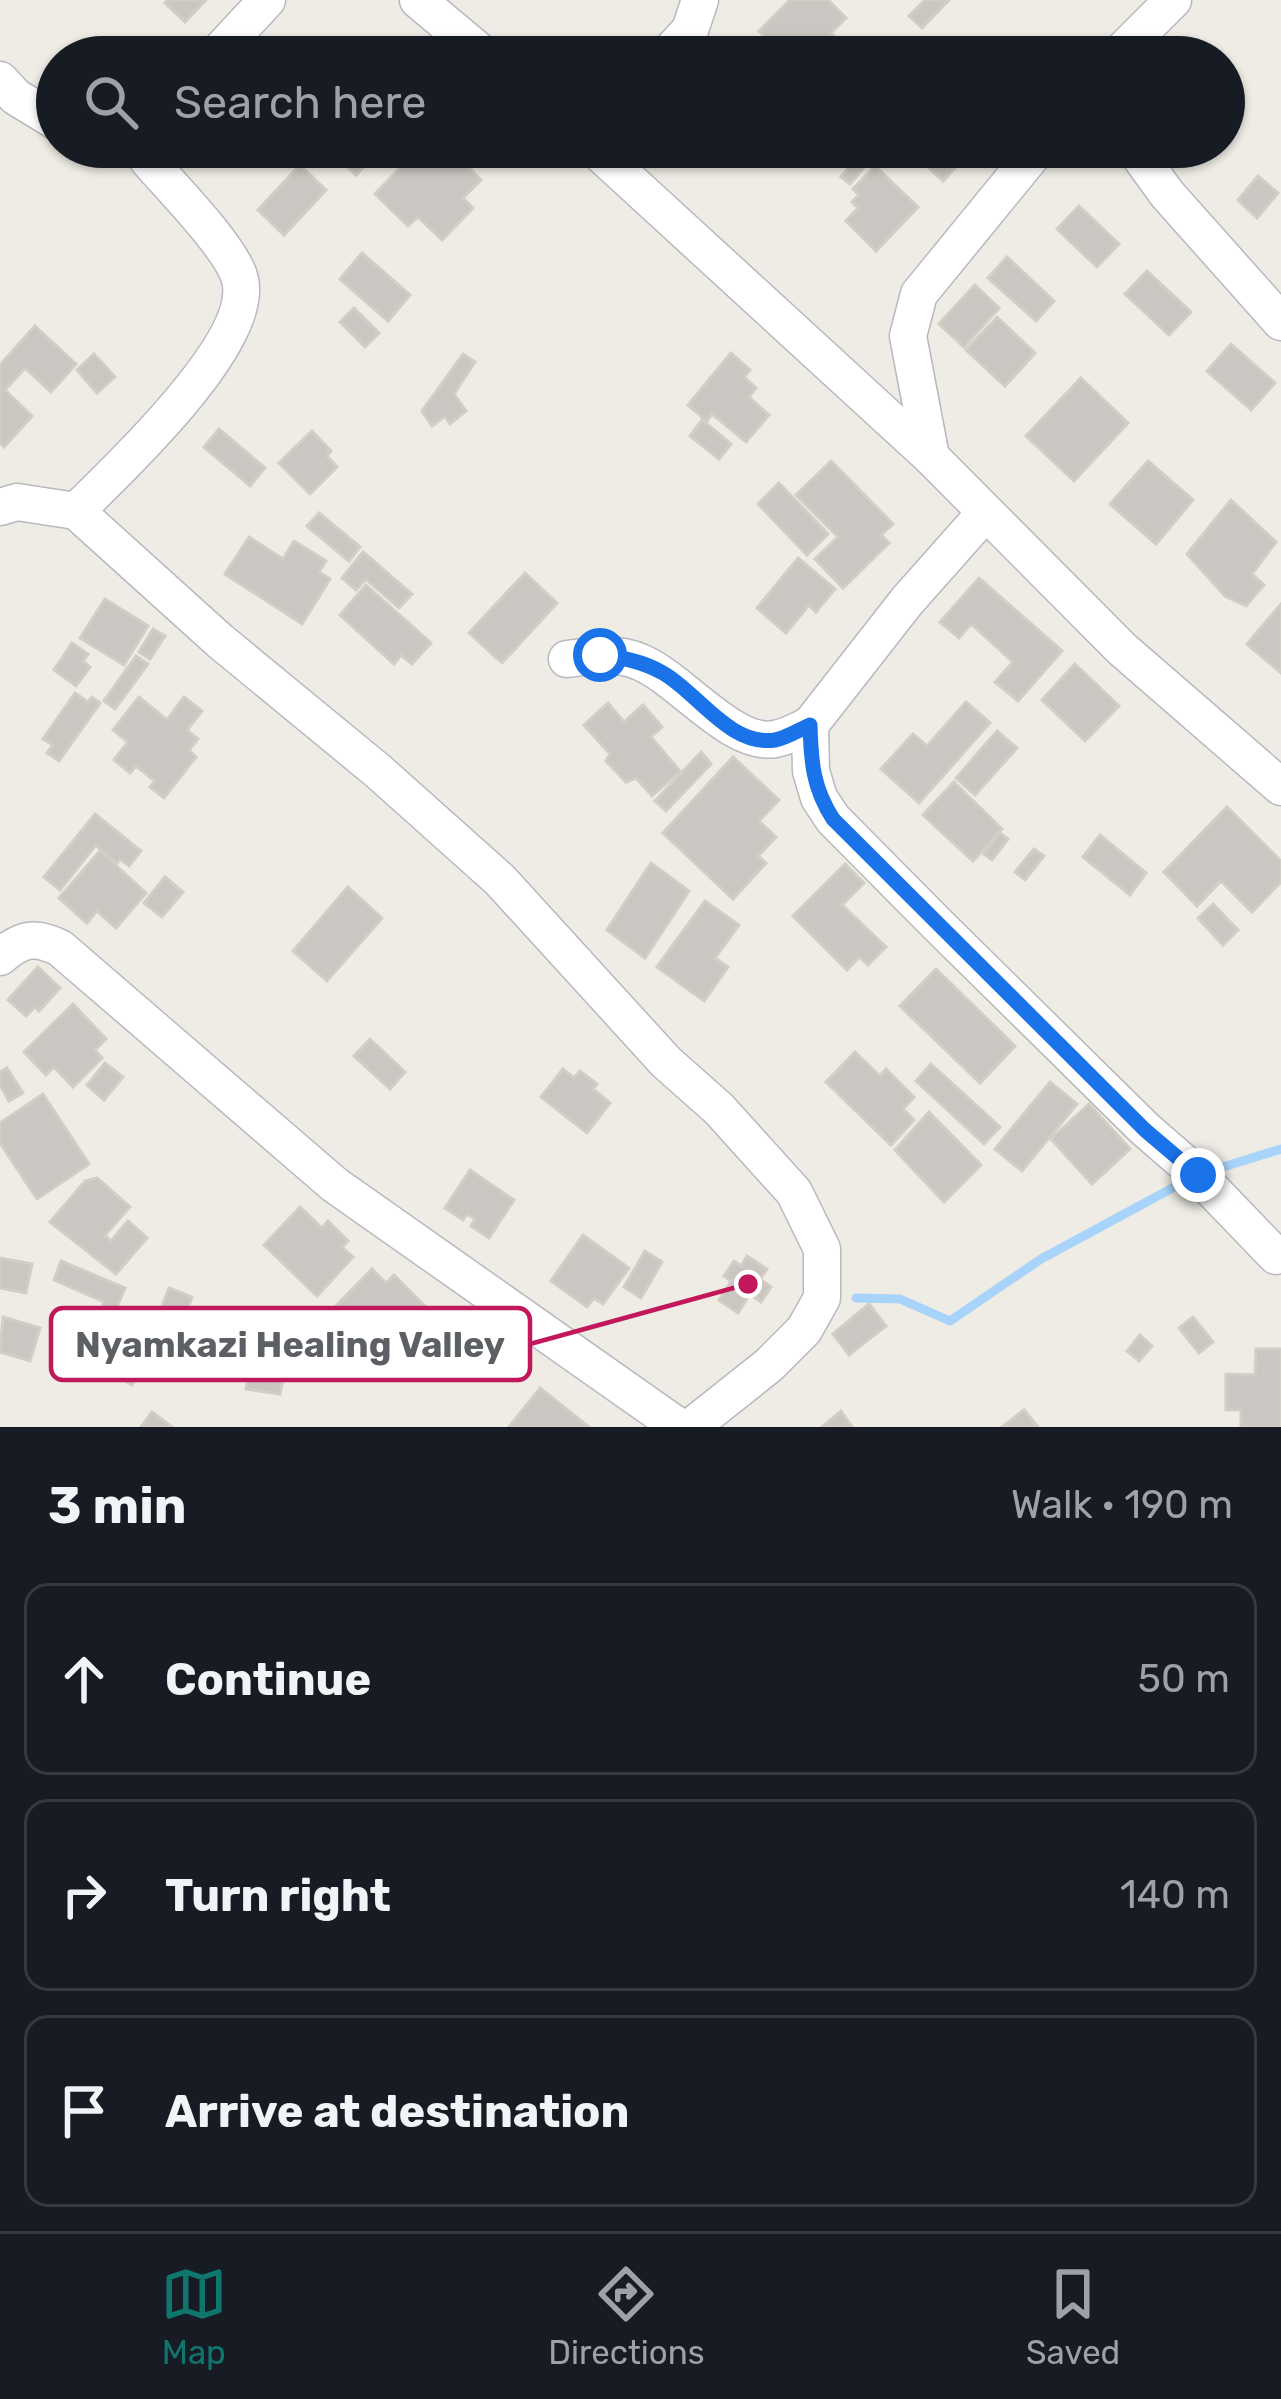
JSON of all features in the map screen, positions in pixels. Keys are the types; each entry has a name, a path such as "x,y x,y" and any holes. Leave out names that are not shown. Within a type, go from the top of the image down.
{"street":[{"path":"234,36 267,0"},
{"path":"418,0 461,36"},
{"path":"684,36 700,0"},
{"path":"1138,36 1164,3"},
{"path":"0,80 36,109"},
{"path":"76,511 182,405 238,313 240,278 224,250 155,168"},
{"path":"616,168 932,457 1122,649 1281,788"},
{"path":"932,457 908,337 919,294 1022,168"},
{"path":"1148,168 1281,322"},
{"path":"0,507 17,502 76,511 123,557 378,771 500,880 794,1192 822,1249 821,1298 804,1330 769,1365 691,1427"},
{"path":"567,659 600,655 635,659 667,675 746,735 772,740 810,725 907,601 985,513"},
{"path":"810,725 811,771 819,798 833,819 1276,1256"},
{"path":"0,957 19,941 32,939 60,948 334,1184 679,1427"}],"building":[{"path":"206,0 185,22 165,3"},
{"path":"790,0 828,0 846,18 831,33 834,36 764,36 759,31"},
{"path":"925,0 949,0 922,28 909,16"},
{"path":"297,168 326,190 284,235 258,210"},
{"path":"400,168 471,168 481,180 463,198 473,208 442,240 418,217 408,226 375,194"},
{"path":"848,168 864,168 850,184 841,177"},
{"path":"877,168 918,207 876,251 846,221 858,208 852,202 859,195 853,189"},
{"path":"929,168 955,168 943,181"},
{"path":"1258,176 1278,193 1257,218 1238,200"},
{"path":"1079,206 1119,244 1097,267 1057,229"},
{"path":"362,253 410,295 388,321 340,279"},
{"path":"1007,257 1054,301 1036,321 988,278"},
{"path":"1147,271 1191,312 1169,335 1125,294"},
{"path":"975,285 999,308 964,347 939,324"},
{"path":"354,308 379,333 365,347 340,322"},
{"path":"997,317 1035,353 1005,386 966,350"},
{"path":"35,326 76,364 51,392 25,368 5,390 32,416 4,447 0,443 0,365"},
{"path":"1231,344 1275,383 1251,410 1207,371"},
{"path":"731,353 750,370 744,377 756,388 749,397 769,415 746,442 712,414 707,421 688,405"},
{"path":"94,354 115,377 97,393 77,370"},
{"path":"463,354 475,362 454,394 466,411 450,424 445,416 432,426 422,411"},
{"path":"1081,378 1128,423 1074,481 1026,436"},
{"path":"702,420 731,444 719,459 690,436"},
{"path":"219,429 265,468 250,486 204,447"},
{"path":"312,431 331,451 327,456 337,467 310,494 279,463"},
{"path":"831,461 893,524 881,535 889,543 843,588 815,559 838,537 796,495"},
{"path":"1148,461 1193,500 1156,544 1110,504"},
{"path":"779,483 828,534 807,555 758,504"},
{"path":"1231,500 1276,542 1252,574 1264,585 1246,606 1225,596 1187,554"},
{"path":"319,513 360,547 349,561 307,526"},
{"path":"249,537 283,559 294,541 326,561 319,572 330,579 302,624 225,574"},
{"path":"363,552 412,594 399,608 366,579 356,590 342,578"},
{"path":"798,558 835,589 816,612 809,605 786,633 757,608"},
{"path":"525,573 557,603 502,663 469,633"},
{"path":"979,578 1062,651 1018,701 995,682 1013,662 971,624 959,638 940,622"},
{"path":"366,585 431,643 412,664 401,655 394,664 340,615"},
{"path":"105,599 148,626 124,665 80,638"},
{"path":"1281,604 1281,673 1247,644"},
{"path":"153,629 165,636 150,659 139,652"},
{"path":"72,643 88,654 83,661 90,667 76,686 54,670"},
{"path":"136,656 148,664 115,709 104,701"},
{"path":"1075,664 1119,706 1085,741 1042,700"},
{"path":"75,693 100,703 59,761 47,753 53,745 43,739"},
{"path":"139,697 167,720 184,697 202,711 187,730 198,739 189,750 196,757 164,798 150,787 155,781 136,766 130,773 114,760 128,742 113,730"},
{"path":"966,702 990,723 919,803 881,769 913,734 927,746"},
{"path":"608,703 624,722 643,705 662,727 651,737 680,771 652,796 636,778 626,782 606,761 610,754 584,725"},
{"path":"997,731 1017,748 975,795 956,778"},
{"path":"701,752 711,764 666,811 655,801"},
{"path":"733,757 779,800 759,821 776,837 758,856 766,863 733,899 663,833"},
{"path":"954,782 1002,829 973,861 923,815"},
{"path":"1227,807 1281,861 1281,882 1252,912 1221,881 1197,906 1164,872"},
{"path":"95,814 141,851 129,866 120,859 117,863 96,845 60,890 44,877"},
{"path":"1000,833 1008,839 992,860 984,854"},
{"path":"1100,835 1146,873 1130,895 1083,857"},
{"path":"1034,849 1044,856 1025,880 1015,872"},
{"path":"100,851 146,893 116,928 97,911 87,923 59,898"},
{"path":"651,863 689,891 645,958 607,930"},
{"path":"845,864 864,883 842,905 886,947 868,965 859,957 847,970 793,916"},
{"path":"165,877 183,892 162,917 144,903"},
{"path":"348,887 382,918 327,981 293,951"},
{"path":"705,901 739,925 715,958 728,967 704,1001 657,967"},
{"path":"1213,904 1238,930 1223,945 1198,918"},
{"path":"38,967 60,988 39,1011 35,1007 26,1016 8,1000"},
{"path":"936,969 1015,1046 980,1083 900,1006"},
{"path":"73,1004 106,1039 95,1050 102,1058 73,1087 54,1067 46,1075 24,1052"},
{"path":"370,1039 405,1072 390,1089 354,1056"},
{"path":"855,1052 880,1076 886,1069 914,1097 903,1109 914,1120 891,1145 826,1082"},
{"path":"105,1063 123,1077 104,1100 87,1085"},
{"path":"931,1064 1000,1127 984,1144 916,1081"},
{"path":"7,1068 23,1093 9,1101 0,1085 0,1072"},
{"path":"563,1069 574,1078 580,1071 610,1103 587,1133 541,1097"},
{"path":"1050,1082 1077,1104 1022,1171 995,1149"},
{"path":"43,1094 89,1164 37,1199 0,1143 0,1123"},
{"path":"1089,1104 1130,1149 1092,1184 1051,1139"},
{"path":"929,1112 981,1165 944,1202 895,1150"},
{"path":"470,1170 514,1200 489,1238 471,1226 475,1219 467,1214 463,1220 445,1208"},
{"path":"97,1178 130,1207 105,1235 111,1241 128,1221 147,1238 116,1274 50,1222 85,1181"},
{"path":"300,1207 322,1228 328,1221 348,1241 342,1247 353,1257 317,1296 264,1245"},
{"path":"583,1235 629,1268 603,1304 594,1298 587,1307 551,1281"},
{"path":"645,1251 662,1262 641,1298 624,1287"},
{"path":"747,1256 767,1269 760,1279 771,1287 761,1302 750,1294 738,1313 719,1300 731,1281 724,1276 734,1261 741,1266"},
{"path":"0,1258 32,1264 26,1293 0,1288"},
{"path":"61,1261 125,1288 113,1316 101,1310 104,1302 54,1280"},
{"path":"372,1269 386,1283 394,1275 427,1308 421,1314 433,1326 402,1358 376,1333 365,1343 332,1310"},
{"path":"169,1288 192,1297 177,1337 154,1328"},
{"path":"869,1304 886,1326 849,1355 833,1334"},
{"path":"3,1317 40,1328 30,1361 0,1352"},
{"path":"1193,1317 1213,1342 1199,1353 1179,1328"},
{"path":"1140,1335 1152,1346 1139,1361 1127,1351"},
{"path":"125,1341 150,1356 132,1385 107,1370"},
{"path":"1256,1349 1281,1349 1281,1427 1241,1427 1241,1410 1226,1410 1226,1374 1255,1375"},
{"path":"249,1373 283,1378 280,1394 246,1389"},
{"path":"540,1388 589,1427 509,1427"},
{"path":"1024,1410 1038,1427 1002,1427"},
{"path":"841,1411 852,1427 822,1427"},
{"path":"152,1412 172,1427 141,1427"}],"waterway":[{"path":"1207,1172 1281,1149"},
{"path":"856,1298 900,1299 950,1321 1041,1259 1191,1178"}],"place":[{"name":"Nyamkazi Healing Valley","path":"748,1284"}],"route":[{"path":"600,655 635,659 667,675 746,735 772,740 810,725 811,771 819,798 833,819 1145,1130 1198,1175"}]}
